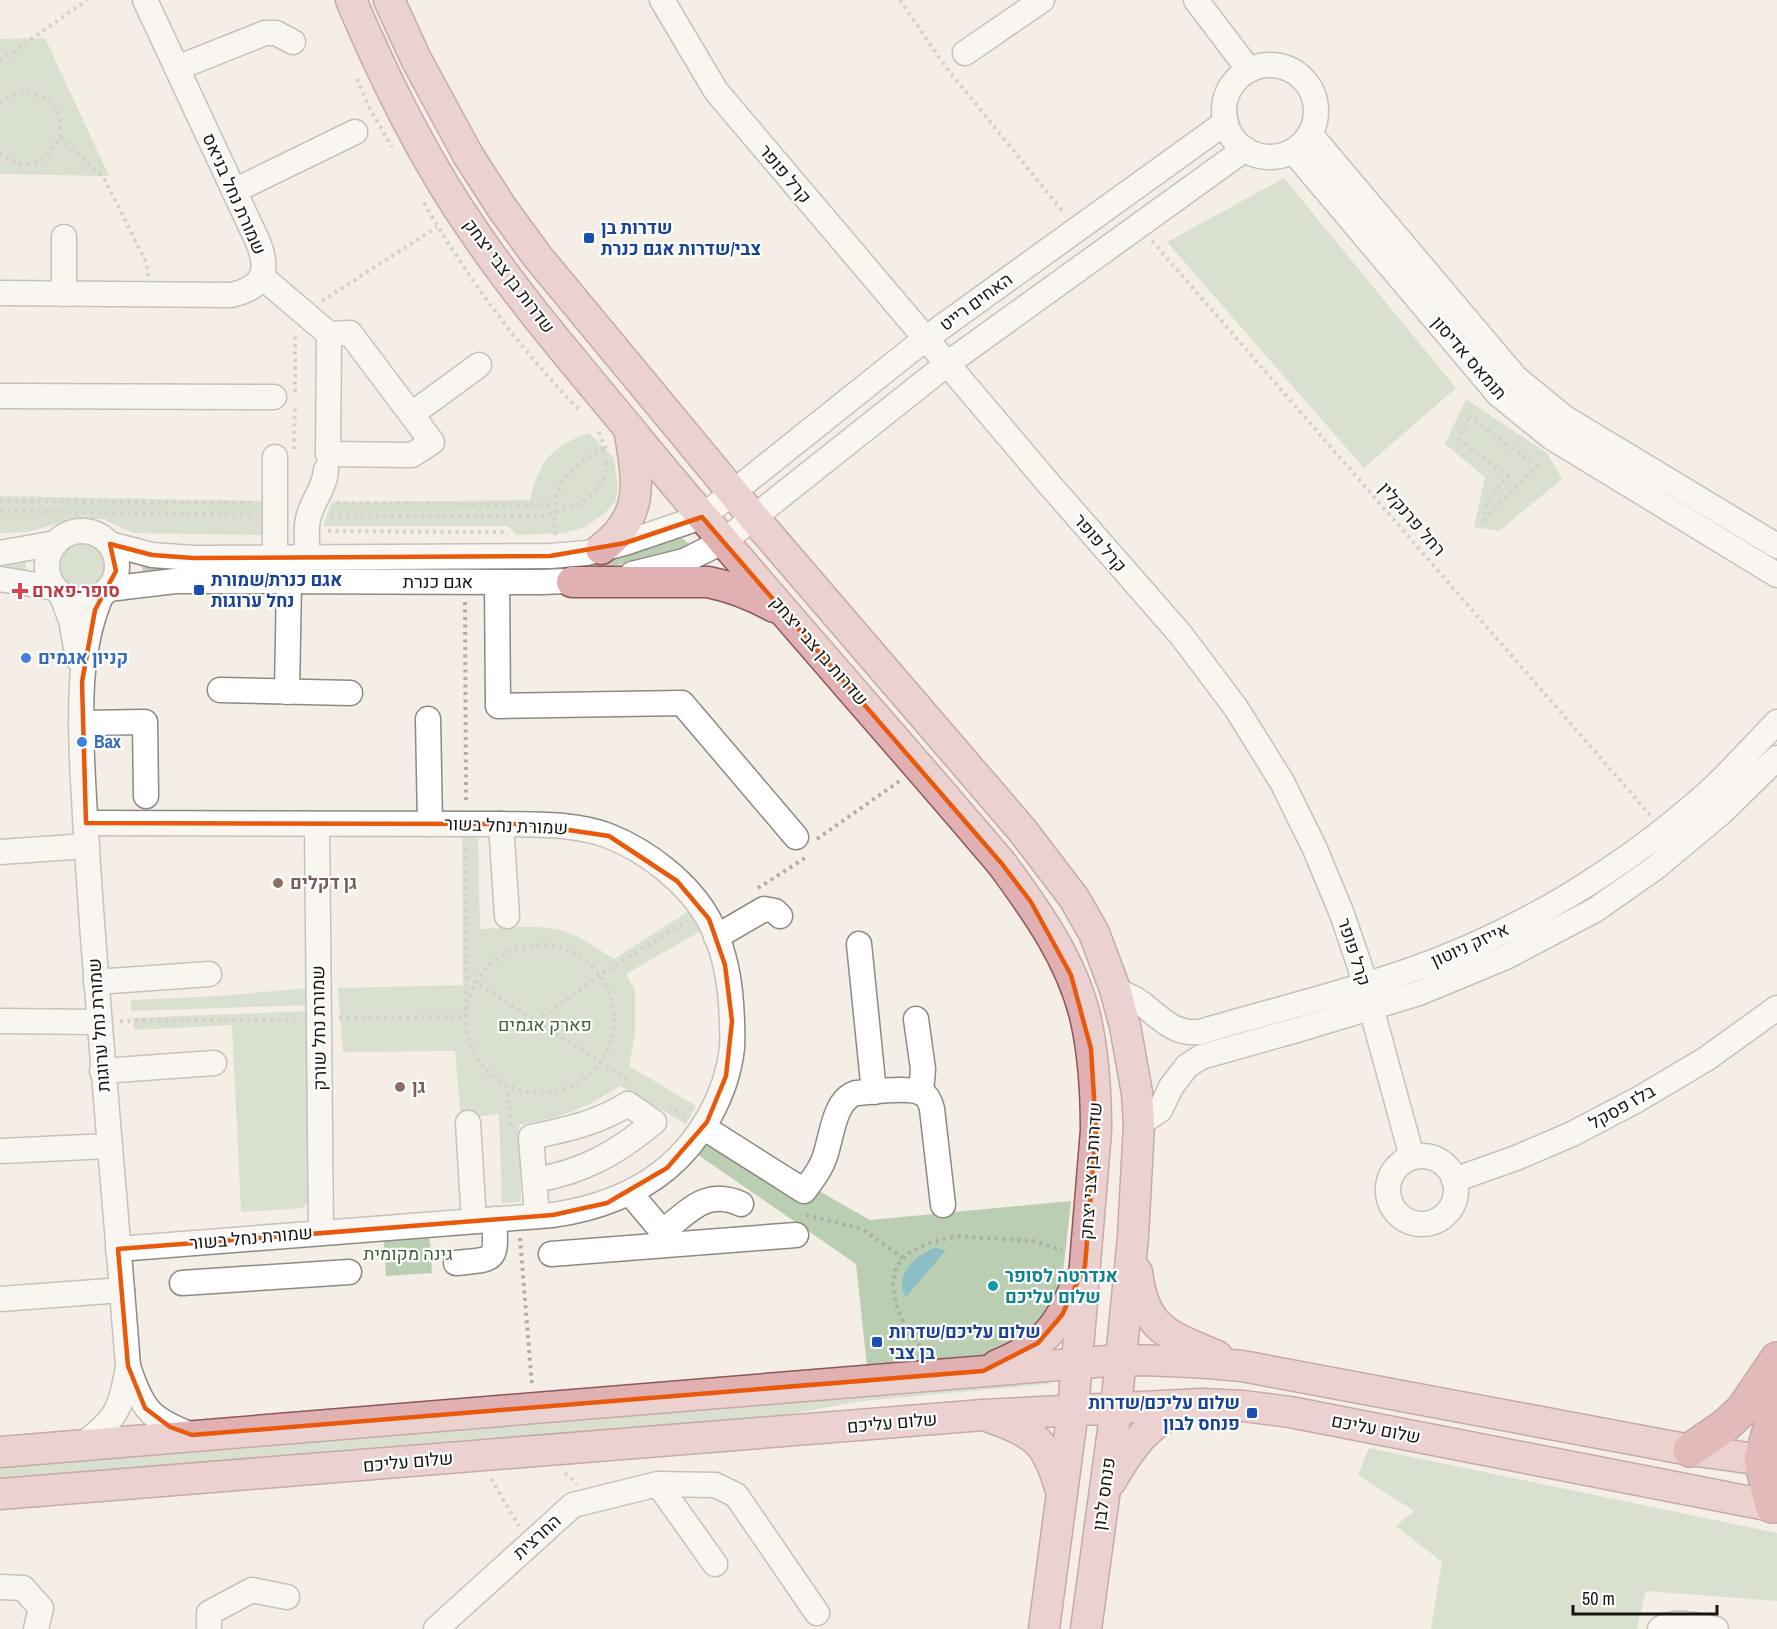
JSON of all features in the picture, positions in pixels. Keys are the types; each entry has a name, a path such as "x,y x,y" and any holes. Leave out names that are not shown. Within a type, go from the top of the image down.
{"highway":[{"path":"1690,1450 1726,1425 1743,1409 1777,1359"},
{"path":"1775,1503 1769,1461 1777,1403"}],"main road":[{"name":"שדרות בן צבי יצחק","path":"351,0 406,119 470,226 514,288 615,441 702,517 724,541 1002,864 1055,943 1071,975 1084,1014 1096,1089 1093,1184 1077,1364"},
{"name":"שדרות בן צבי יצחק","path":"389,0 442,109 502,208 537,256 754,519 1047,861 1074,898 1094,933 1115,989 1132,1061 1139,1124 1133,1236 1120,1360"},
{"path":"601,549 617,537 627,523 636,489 635,468 615,441"},
{"path":"572,582 708,582 729,586 757,597 788,616"},
{"path":"1133,1236 1139,1285 1149,1316 1160,1328 1179,1339 1242,1366"},
{"path":"983,1371 1019,1356 1052,1330 1062,1316 1085,1262"},
{"name":"שלום עליכם","path":"0,1452 1120,1360 1200,1361 1242,1366 1690,1450 1769,1461"},
{"name":"פנחס לבון","path":"1086,1629 1116,1408 1120,1360"},
{"path":"1044,1629 1077,1364"},
{"path":"1104,1491 1128,1451 1145,1432 1182,1409 1202,1404"},
{"name":"שלום עליכם","path":"0,1494 983,1415 1202,1404 1290,1412 1775,1503"},
{"path":"983,1415 1015,1426 1041,1443 1055,1471 1062,1495"}],"street":[{"name":"שמורת נחל בניאס","path":"0,293 231,295 243,293 262,277 265,265 263,254 146,0"},
{"name":"קרל פופר","path":"662,0 716,92 925,339 1181,635 1236,708 1282,782 1315,849 1342,914 1371,1008 1412,1157"},
{"path":"965,53 1042,0"},
{"path":"1196,0 1249,70"},
{"path":"177,68 265,33 276,33 293,42"},
{"path":"1267,65 1285,67 1301,76 1312,91 1317,108 1314,126 1305,141 1293,151 1274,157 1256,155 1240,146 1229,131 1224,114 1227,96 1235,81 1249,70 1267,65"},
{"name":"האחים רייט","path":"732,492 925,339 1226,122"},
{"path":"234,191 355,132"},
{"name":"תומאס אדיסון","path":"1310,134 1516,378 1565,417 1777,546"},
{"name":"האחים רייט","path":"754,519 947,364 1245,149"},
{"name":"תומאס אדיסון","path":"1293,151 1500,396 1551,437 1777,575"},
{"path":"64,237 64,294"},
{"path":"262,277 329,334 350,333 432,442 412,455 328,454 329,334"},
{"path":"412,414 479,365"},
{"path":"0,396 274,397"},
{"path":"275,558 274,516 284,457"},
{"path":"308,558 308,523 324,486 326,470"},
{"name":"אגם כנרת","path":"110,544 152,555 194,558 519,557 587,553 702,517 732,492"},
{"name":"אגם כנרת","path":"105,591 175,581 572,582 596,580 660,568 702,554 754,519"},
{"path":"0,579 58,591 78,600 89,600 105,591 113,580 116,562 110,544 93,533 81,531 70,533 56,543 48,557 47,568 50,579 58,591"},
{"path":"0,553 56,543"},
{"path":"287,692 289,581"},
{"path":"497,582 498,706 682,703 796,837"},
{"name":"שמורת נחל ערוגות","path":"58,591 67,608 75,636 81,682 86,835 102,1071 128,1366 124,1393 114,1416 82,1445"},
{"name":"שמורת נחל ערוגות","path":"81,682 89,631 95,610 105,591"},
{"path":"220,690 350,693"},
{"path":"428,719 430,824"},
{"path":"81,723 145,722 146,796"},
{"name":"אייזק ניוטון","path":"1115,989 1140,1002 1167,1025 1191,1033 1364,985 1406,972 1465,949 1544,911 1644,845 1712,790 1777,722"},
{"name":"אייזק ניוטון","path":"1139,1124 1161,1110 1171,1087 1187,1066 1201,1057 1419,993 1506,957 1595,909 1655,868 1722,812 1777,759"},
{"name":"שמורת נחל בשור","path":"0,852 86,835 317,824 558,825 586,829 633,847 677,881 703,912 716,937 725,965 730,991 732,1048 717,1101 703,1127 682,1153 667,1168 630,1193 580,1211 528,1217 118,1249"},
{"name":"שמורת נחל שורק","path":"317,824 321,1233"},
{"path":"501,824 507,916"},
{"path":"716,937 764,909 775,911 780,916"},
{"path":"859,944 874,1092"},
{"path":"96,982 209,974"},
{"name":"בלז פסקל","path":"1454,1180 1554,1142 1609,1114 1706,1059 1777,1008"},
{"path":"916,1020 923,1069 921,1093"},
{"path":"0,1021 99,1022"},
{"path":"102,1071 214,1063"},
{"path":"703,1127 804,1191 825,1158 843,1102 848,1096 908,1090 921,1093 928,1097 932,1109 943,1204"},
{"path":"528,1217 535,1180 531,1137 584,1126 628,1104 654,1122 627,1144 586,1167 535,1180"},
{"path":"456,1263 486,1260 493,1256 496,1248 484,1220 468,1123"},
{"path":"0,1151 109,1146"},
{"path":"1419,1155 1433,1157 1445,1164 1454,1180 1455,1201 1448,1212 1437,1221 1425,1224 1411,1223 1400,1216 1391,1205 1388,1192 1389,1179 1396,1167 1412,1157 1419,1155"},
{"path":"630,1193 668,1238"},
{"path":"668,1238 705,1200 724,1198 741,1204"},
{"path":"551,1254 668,1238 796,1235"},
{"path":"250,1238 255,1278"},
{"path":"182,1283 349,1272"},
{"path":"0,1299 122,1290"},
{"name":"שמורת נחל ערוגות","path":"128,1366 145,1408 170,1427 192,1435"},
{"path":"658,1485 715,1564"},
{"name":"החרצית","path":"436,1629 573,1505 658,1485 714,1485 736,1495 817,1613"},
{"path":"0,1587 23,1588 41,1608 36,1629"},
{"path":"209,1629 209,1613 252,1590 287,1597"},
{"path":"1660,1629 1666,1625 1716,1629"}],"path":[{"path":"0,61 87,0"},
{"path":"900,0 945,66 1077,229"},
{"path":"0,103 16,93 28,92 40,95 58,112 61,123 57,147 39,161 28,164 17,163 0,153"},
{"path":"60,138 104,178 147,264 149,294"},
{"name":"רחל פרנקלין","path":"1140,226 1663,830"},
{"path":"284,457 296,319 438,227 475,285 516,340 589,420"},
{"path":"1469,416 1537,466 1485,520 1486,502 1508,477 1459,439 1469,416"},
{"path":"308,523 543,516 579,504 594,494 604,479 607,461 615,441"},
{"path":"555,539 558,492 565,478 579,463 615,441"},
{"path":"0,511 274,516"},
{"path":"308,523 505,532 514,539"},
{"path":"547,540 563,538"},
{"path":"465,582 466,1017 469,1040 479,1061 495,1078 516,1089 539,1093 563,1089 584,1079 600,1062 608,1049 615,1018 608,988 600,975 585,960 567,950 546,945 525,946 506,954 488,966 476,983 469,999 466,1017"},
{"path":"536,1021 600,975 703,912"},
{"path":"466,976 638,1086"},
{"path":"99,1022 466,1017"},
{"path":"507,1084 511,1129"},
{"path":"665,1104 703,1127"},
{"path":"528,1217 534,1409"},
{"path":"946,1374 916,1343 907,1330 897,1307 893,1283 896,1267 908,1254 926,1244 957,1236 1033,1241 1085,1262"},
{"path":"542,1452 594,1500"},
{"path":"474,1457 487,1472 529,1544"}],"highlighted area":[{"path":"702,517 1002,864 1031,902 1071,975 1091,1049 1096,1130 1085,1266 1062,1315 1038,1343 983,1371 192,1435 170,1427 145,1408 128,1366 118,1249 553,1215 607,1203 667,1168 707,1122 726,1076 732,1021 725,965 709,919 677,881 609,836 528,824 86,823 82,682 95,610 116,571 110,544 152,555 193,558 550,556 625,543"}],"green space":[{"path":"45,38 109,176 0,174 0,39"},
{"path":"1284,178 1456,388 1364,468 1167,242"},
{"path":"1466,399 1547,453 1562,479 1499,531 1474,527 1485,477 1445,444"},
{"path":"589,433 614,458 618,490 615,502 603,515 585,527 565,533 517,535 508,526 323,526 332,502 530,500 538,475 549,457 565,443"},
{"path":"0,496 262,501 262,535 133,533 103,519 65,521 28,532 0,533"},
{"path":"682,538 693,547 602,568 562,570 185,571 143,575 142,560 592,561 628,555"},
{"path":"82,541 92,543 101,549 107,558 109,568 107,578 101,587 92,593 82,595 72,593 63,587 57,578 55,568 57,558 63,549 72,543"},
{"path":"26,559 26,574 0,571 0,563"},
{"name":"פארק אגמים","path":"462,836 478,838 480,929 531,927 560,930 581,939 614,959 689,911 701,931 626,974 635,991 635,1033 629,1066 696,1106 686,1124 620,1086 572,1112 519,1125 521,1202 502,1203 499,1114 461,1118 455,1051 343,1052 338,988 463,985"},
{"path":"307,988 311,1005 131,1011 131,1000 220,996"},
{"path":"312,1011 319,1190 303,1208 241,1212 232,1025 134,1030 133,1018"},
{"path":"705,1139 807,1202 819,1191 870,1220 1071,1201 1062,1282 1035,1334 981,1358 867,1366 856,1264 694,1152"},
{"name":"גינה מקומית","path":"429,1232 432,1273 386,1276 383,1234"},
{"path":"1050,1375 1049,1384 863,1401 711,1428 0,1484 0,1463"},
{"path":"1369,1448 1777,1533 1777,1601 1646,1591 1637,1629 1431,1629 1442,1562 1396,1526 1414,1511 1358,1475"}],"water":[{"path":"935,1248 946,1250 906,1297 902,1289 902,1281 908,1266 921,1255"}],"place":[{"name":"שדרות בן צבי/שדרות אגם כנרת","path":"589,238"},
{"name":"אגם כנרת/שמורת נחל ערוגות","path":"199,590"},
{"name":"סופר-פארם","path":"20,591"},
{"name":"קניון אגמים","path":"26,658"},
{"name":"Bax","path":"82,742"},
{"name":"גן דקלים","path":"278,883"},
{"name":"גן","path":"400,1087"},
{"name":"אנדרטה לסופר שלום עליכם","path":"993,1286"},
{"name":"שלום עליכם/שדרות בן צבי","path":"877,1342"},
{"name":"שלום עליכם/שדרות פנחס לבון","path":"1252,1413"}]}
